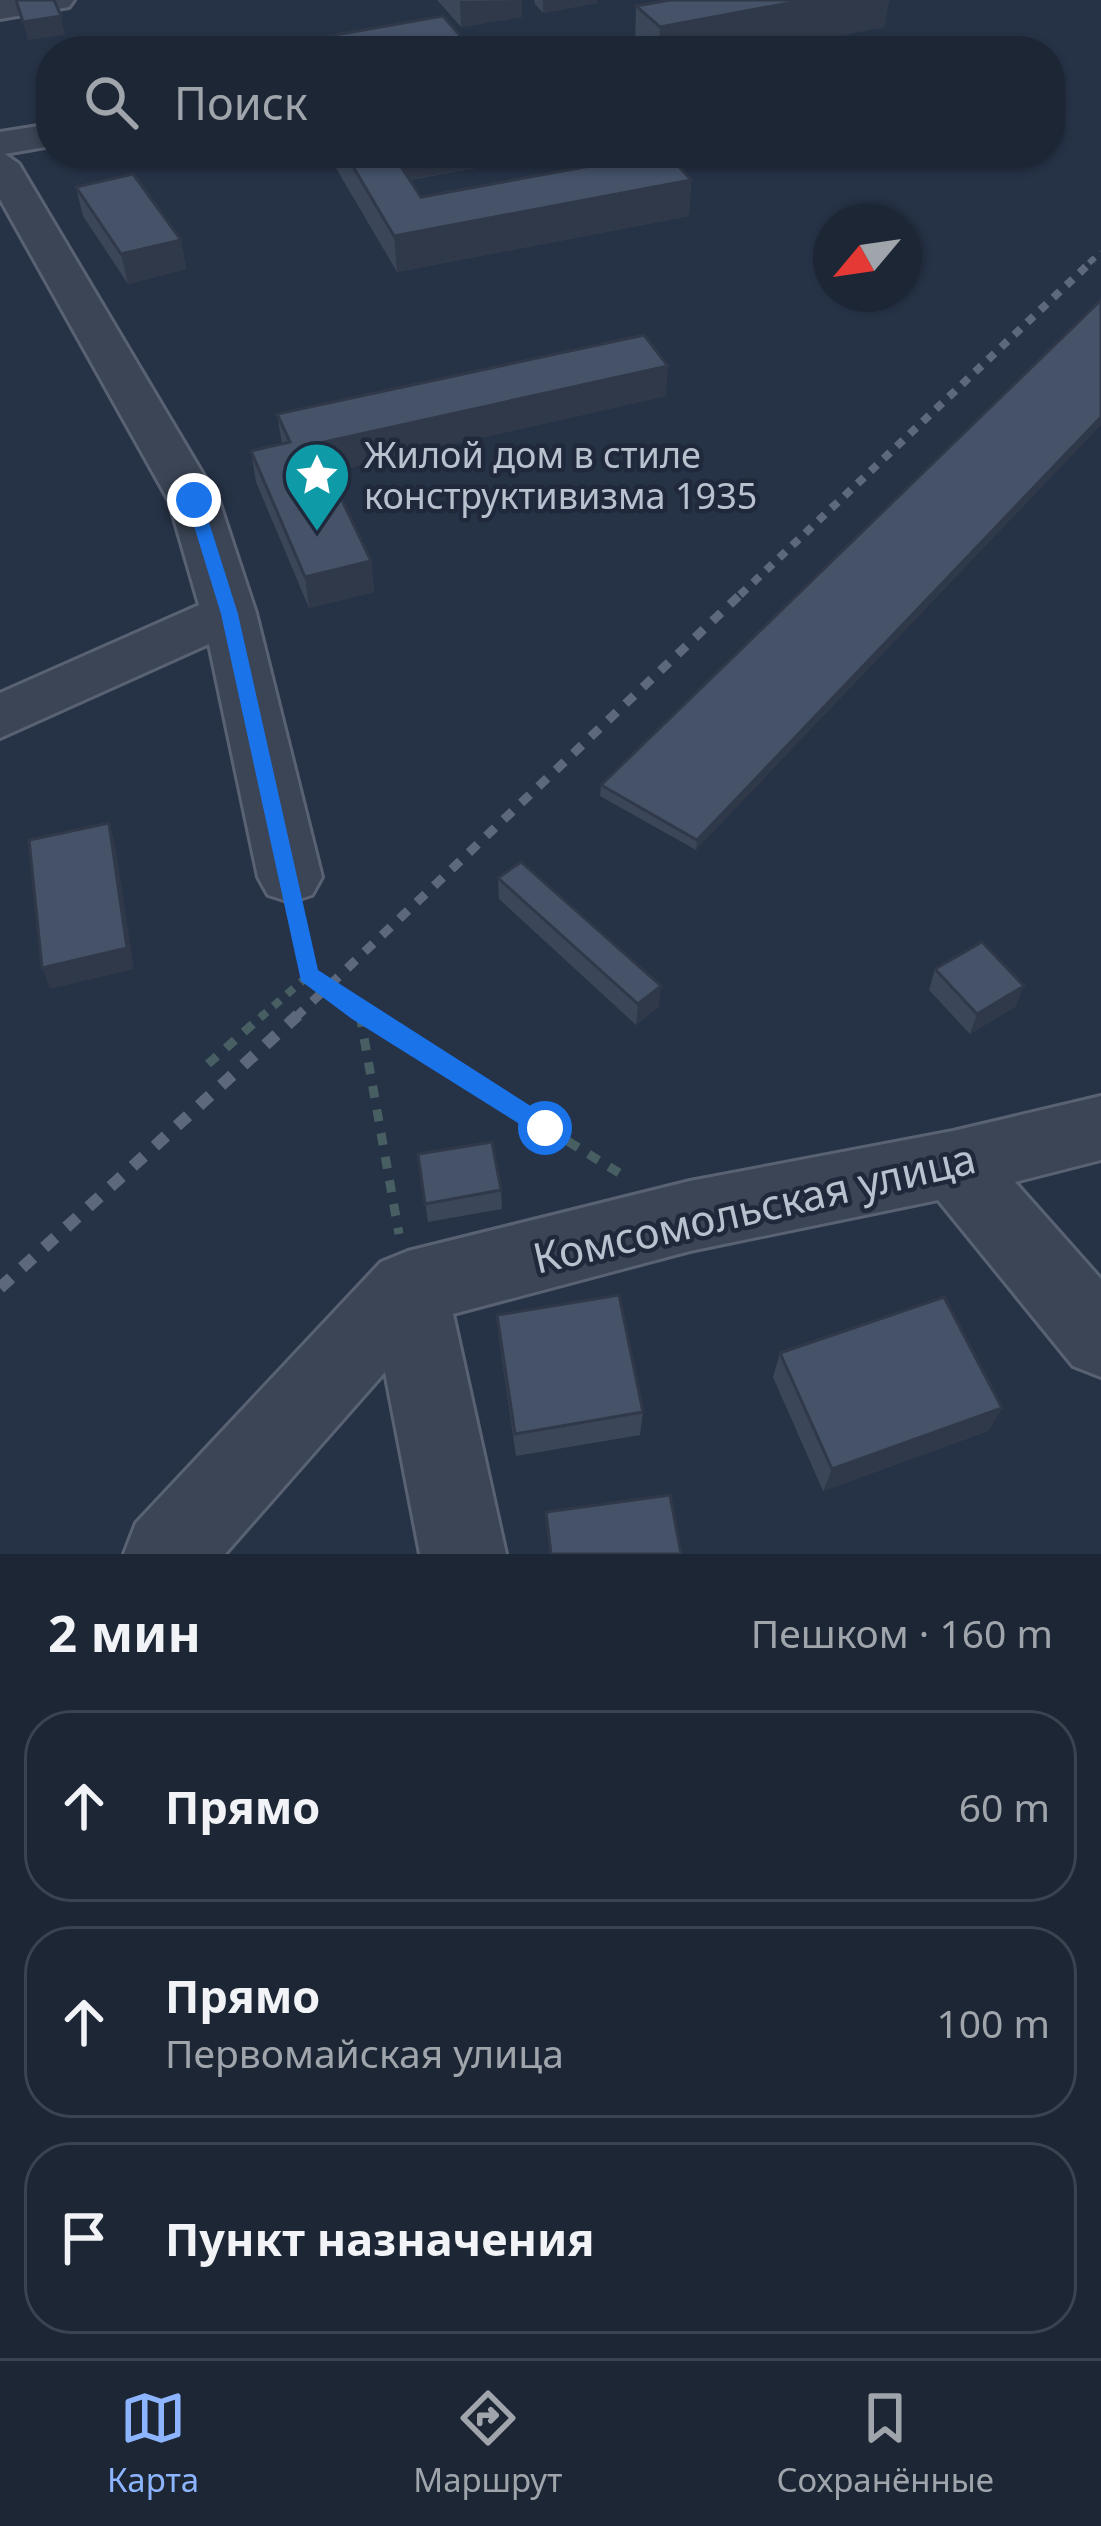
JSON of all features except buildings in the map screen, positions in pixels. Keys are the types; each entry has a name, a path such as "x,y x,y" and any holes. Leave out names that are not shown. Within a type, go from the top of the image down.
{"street":[{"path":"0,9 57,0"},
{"path":"36,146 4,171 194,500 230,614 290,877"},
{"path":"0,717 230,614"},
{"name":"Комсомольская улица","path":"408,1288 690,1216 953,1164 1101,1128"},
{"path":"953,1164 1101,1338"},
{"path":"167,1554 408,1288"},
{"path":"408,1288 463,1554"}],"path":[{"path":"290,877 309,975 359,1012 690,1216"},
{"path":"208,1064 309,975"},
{"path":"359,1012 408,1288"}],"railway":[{"path":"1089,263 1101,252"},
{"path":"740,595 1093,260"},
{"path":"295,1018 743,592"},
{"path":"0,1288 298,1015"}],"place":[{"name":"Жилой дом в стиле конструктивизма 1935","path":"317,534"}],"route":[{"path":"194,500 230,614 309,975 359,1012 545,1128"}]}
